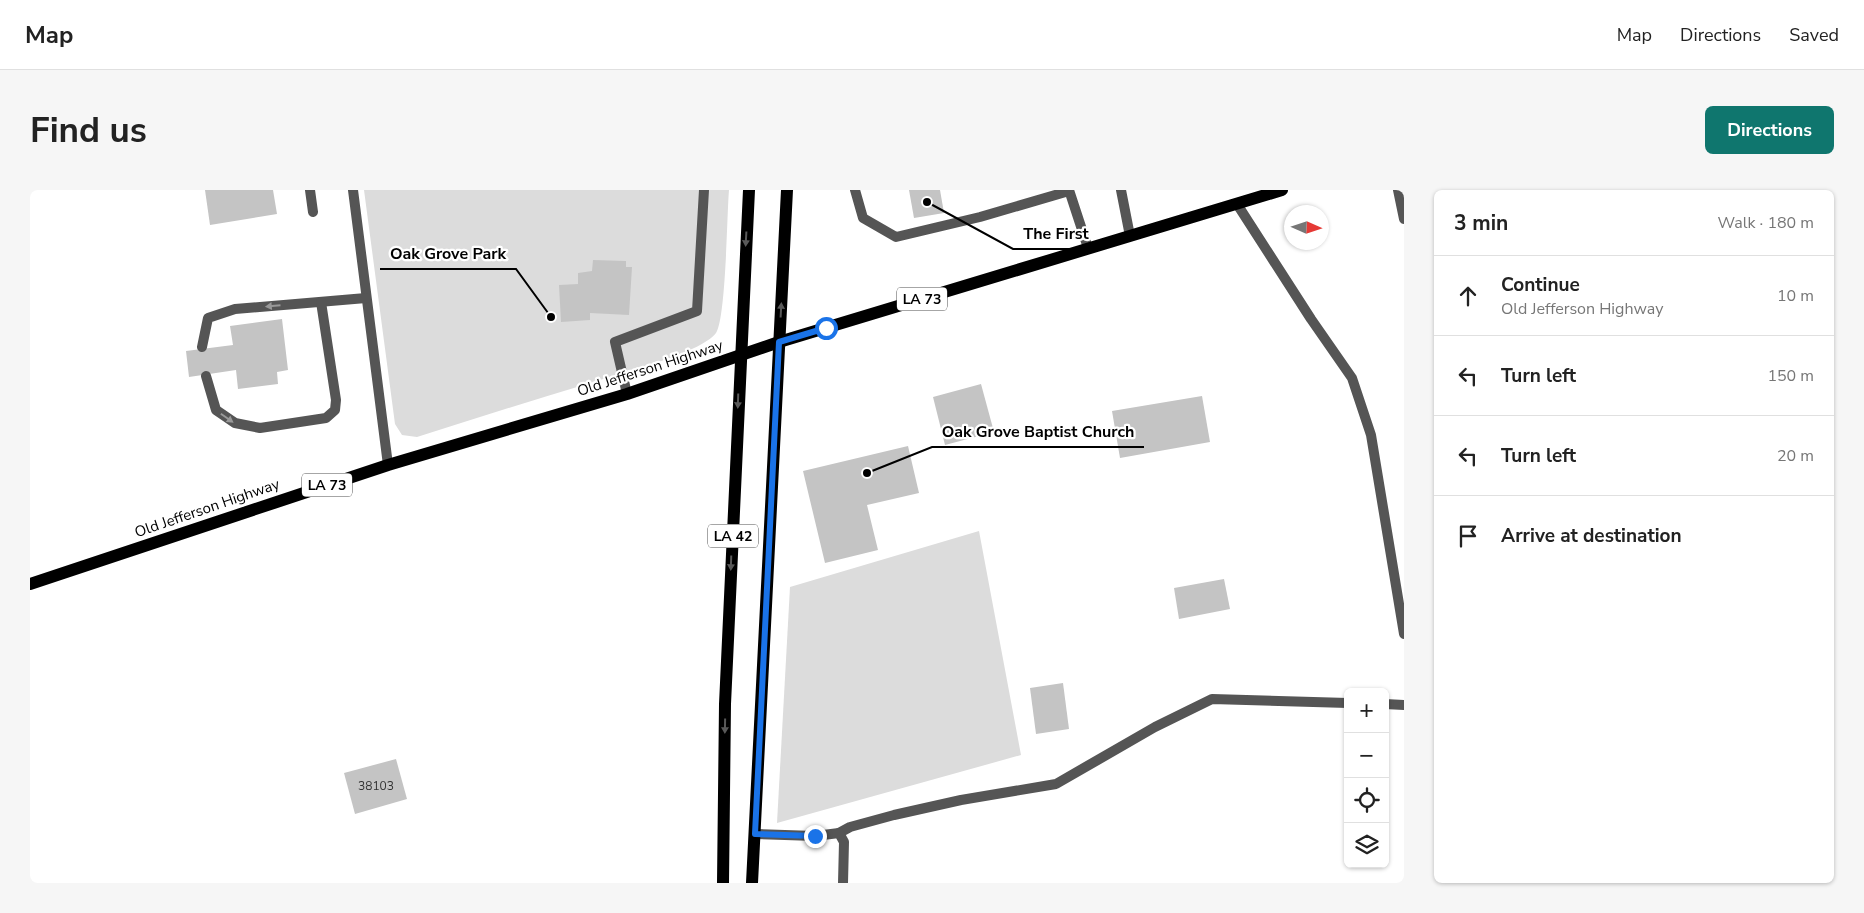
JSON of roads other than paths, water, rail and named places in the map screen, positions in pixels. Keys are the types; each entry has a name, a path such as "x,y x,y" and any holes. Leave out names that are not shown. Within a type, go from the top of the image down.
{"main road":[{"name":"LA 42","path":"723,883 725,704 749,190"},
{"name":"LA 42","path":"752,883 787,190"},
{"name":"Old Jefferson Highway","path":"30,584 388,465 627,394 779,342 1280,190"}],"lane":[{"path":"310,190 313,212"},
{"path":"353,190 388,465"},
{"path":"627,394 615,342 697,311 704,190"},
{"path":"856,190 863,218 896,237 980,217 1069,190 1088,248"},
{"path":"1121,190 1130,236"},
{"path":"1398,190 1404,219"},
{"path":"1237,204 1311,319 1352,378 1371,435 1404,634"},
{"path":"202,347 208,318 235,309 366,298"},
{"path":"206,376 216,410 235,424 260,428 326,418 335,410 336,400 321,302"},
{"path":"755,834 815,836 839,833 850,827 894,815 961,800 1056,784 1155,727 1212,699 1344,703"},
{"path":"1389,704 1404,705"},
{"path":"839,833 844,842 843,883"}],"place":[{"name":"The First","path":"927,202"},
{"name":"Oak Grove Park","path":"551,317"},
{"name":"Oak Grove Baptist Church","path":"867,473"}]}
